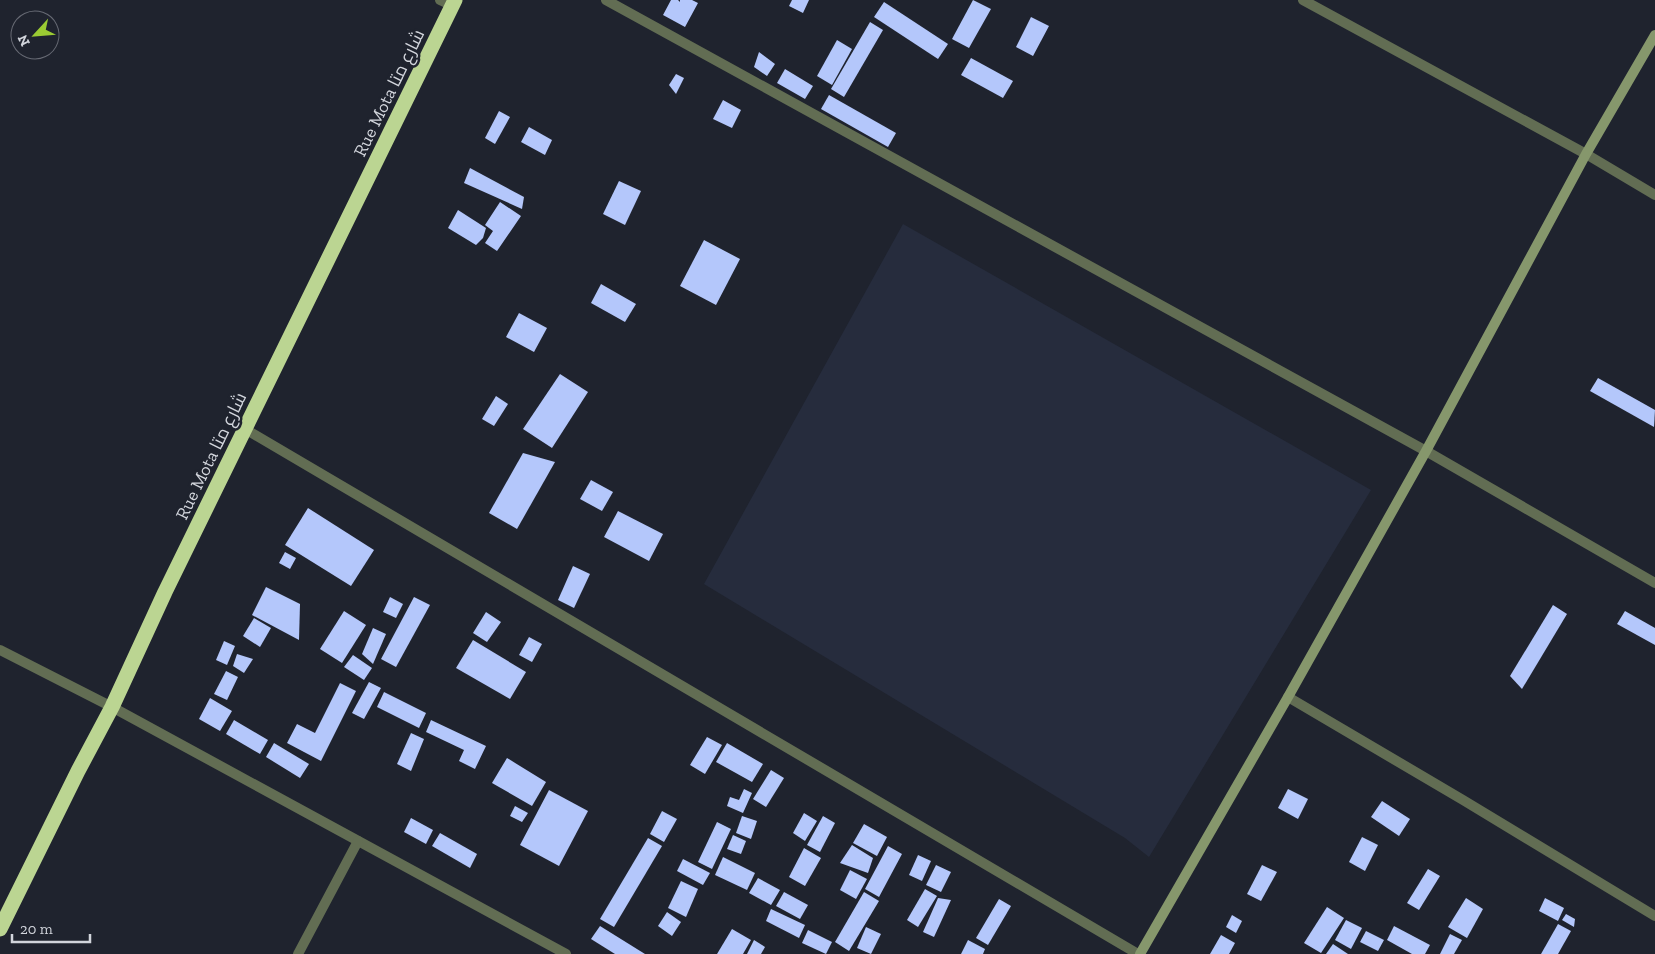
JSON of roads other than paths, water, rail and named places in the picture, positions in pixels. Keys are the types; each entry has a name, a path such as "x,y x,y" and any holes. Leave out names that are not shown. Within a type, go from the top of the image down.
{"highway":[{"name":"Rue Mota شارع متا","path":"0,929 78,770 112,707 169,584 449,2"}],"street":[{"path":"606,0 1426,451 1655,583"},
{"path":"1303,0 1586,154 1655,195"},
{"path":"245,429 1139,954 1288,698 1426,451 1586,154 1655,35"},
{"path":"0,650 112,707 565,954"},
{"path":"1288,698 1463,800 1655,916"},
{"path":"298,954 358,841"}]}
